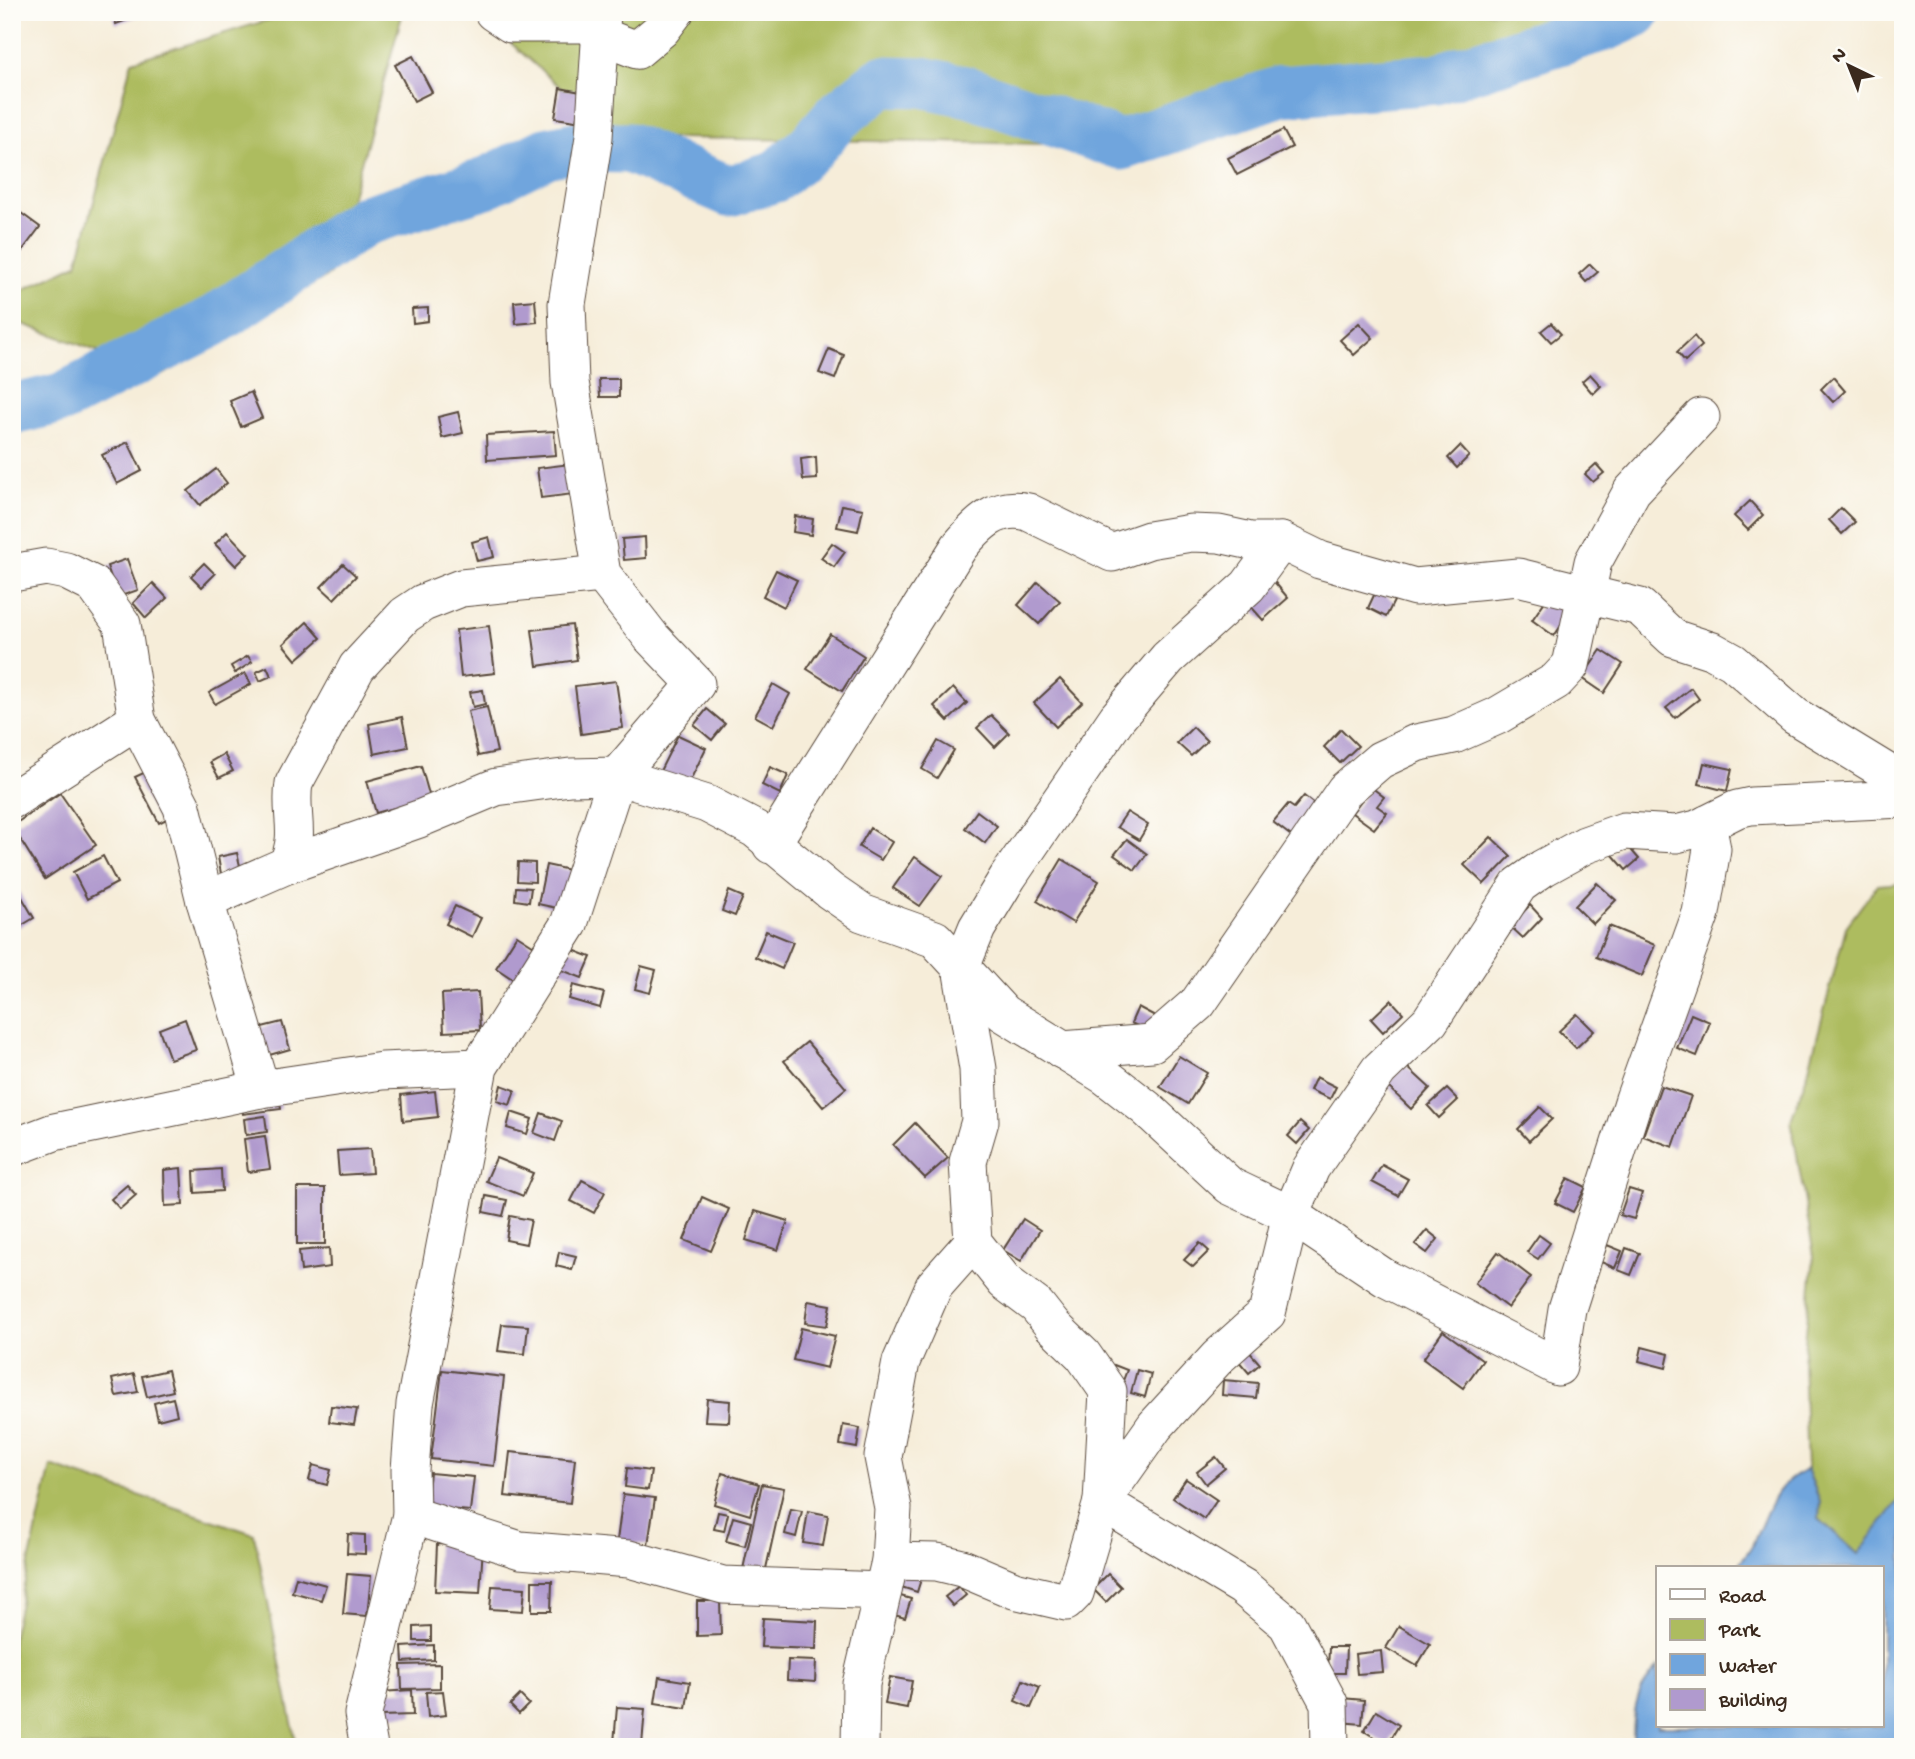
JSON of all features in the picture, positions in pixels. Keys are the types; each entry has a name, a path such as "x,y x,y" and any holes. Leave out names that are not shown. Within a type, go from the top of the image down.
{"street":[{"path":"493,12 511,24 600,24 637,50 662,29 675,12"},
{"path":"369,1747 363,1714 411,1515 410,1470 415,1404 479,1067 569,924 617,776 696,684 652,638 602,574 570,382 568,304 592,150 600,24"},
{"path":"1062,1050 1152,1043 1198,1003 1345,790 1380,760 1416,743 1454,735 1475,726 1556,681 1571,665 1593,562 1632,491 1701,417"},
{"path":"771,845 960,547 975,528 996,513 1013,508 1028,512 1112,553 1149,540 1191,533 1219,534 1251,541 1281,541 1320,561 1415,587 1518,577 1640,607 1673,638 1713,651 1733,663 1795,716 1896,772"},
{"path":"411,1515 520,1550 629,1559 723,1585 886,1576 937,1562 962,1568 1014,1590 1066,1602 1075,1593 1101,1502 1108,1391 1083,1355 1037,1306 1005,1282 973,1242 968,1163 980,1121 978,1069 961,967 977,928 1008,877 1117,718 1168,657 1248,586 1281,541"},
{"path":"12,573 46,567 66,571 94,585 122,624 137,720 182,807 205,901 261,1089"},
{"path":"287,865 296,846 291,799 294,783 357,667 405,615 423,603 461,588 602,574"},
{"path":"12,800 137,720"},
{"path":"1796,802 1827,788 1896,772"},
{"path":"205,901 287,865 419,819 496,788 570,778 617,776 706,804 737,818 862,913 917,930 935,939 1003,1013 1105,1076 1146,1108 1230,1186 1291,1215 1385,1278 1559,1367 1567,1309 1634,1099 1700,913 1712,849 1707,824"},
{"path":"1101,1502 1155,1426 1218,1357 1267,1313 1291,1215 1311,1168 1379,1070 1430,1021 1519,886 1543,868 1585,845 1624,831 1676,834 1707,824 1737,809 1796,802 1903,799"},
{"path":"12,1148 54,1132 261,1089 382,1071 479,1067"},
{"path":"860,1747 861,1684 886,1576 893,1507 883,1457 901,1362 934,1286 973,1242"},
{"path":"1101,1502 1243,1587 1287,1624 1329,1703 1330,1747"}],"green space":[{"path":"295,12 403,12 330,274 163,375 12,320 12,295 77,264 132,61"},
{"path":"476,12 1615,12 1173,146 616,137"},
{"path":"1903,883 1903,1495 1859,1555 1819,1519 1820,1501 1807,1469 1803,1361 1814,1256 1791,1120 1808,1072 1846,927 1877,885"},
{"path":"51,1466 254,1534 297,1747 12,1747 12,1638"}],"water":[{"path":"1807,1469 1820,1501 1819,1519 1858,1554 1903,1495 1903,1747 1633,1747 1636,1704 1644,1685 1656,1669 1656,1728 1884,1728 1884,1566 1737,1566 1750,1548 1773,1499 1795,1476"}],"building":[{"path":"112,12 147,12 147,13 116,24"},
{"path":"413,56 432,92 414,101 395,65"},
{"path":"560,88 581,92 576,121 555,118"},
{"path":"1283,130 1292,147 1237,175 1228,158"},
{"path":"21,213 40,227 22,251 12,243 12,224"},
{"path":"1590,264 1598,272 1586,282 1579,274"},
{"path":"535,300 537,322 516,324 514,302"},
{"path":"428,308 428,321 413,323 412,309"},
{"path":"1359,323 1373,338 1354,355 1340,340"},
{"path":"1551,323 1561,334 1551,342 1541,331"},
{"path":"1694,336 1702,346 1685,361 1677,352"},
{"path":"829,349 844,355 835,379 819,373"},
{"path":"1590,374 1601,386 1593,394 1582,381"},
{"path":"1833,377 1845,391 1833,402 1821,389"},
{"path":"599,379 619,379 619,397 600,397"},
{"path":"251,392 262,418 241,427 230,401"},
{"path":"458,412 463,433 442,438 438,417"},
{"path":"554,431 556,455 487,460 486,435"},
{"path":"128,442 142,471 117,484 102,455"},
{"path":"1460,446 1469,456 1457,468 1448,458"},
{"path":"816,457 817,479 803,480 801,459"},
{"path":"570,464 574,494 541,498 537,468"},
{"path":"1596,464 1604,473 1593,482 1585,474"},
{"path":"216,469 227,483 200,505 188,491"},
{"path":"1750,501 1763,515 1748,530 1734,516"},
{"path":"842,505 863,509 858,531 837,527"},
{"path":"1841,508 1855,522 1842,534 1829,520"},
{"path":"795,516 813,519 811,535 793,532"},
{"path":"227,532 248,554 236,566 215,544"},
{"path":"489,537 494,557 477,561 472,542"},
{"path":"645,537 646,558 624,560 622,539"},
{"path":"832,543 845,552 834,567 821,558"},
{"path":"127,559 138,590 118,597 107,566"},
{"path":"204,563 215,574 202,587 191,576"},
{"path":"343,564 356,576 334,599 321,587"},
{"path":"776,570 797,580 784,607 763,596"},
{"path":"1271,578 1288,598 1263,620 1246,601"},
{"path":"1038,582 1060,601 1039,624 1018,605"},
{"path":"153,583 167,598 146,618 133,603"},
{"path":"1376,591 1394,601 1386,617 1368,608"},
{"path":"1552,591 1574,606 1554,636 1532,620"},
{"path":"307,622 321,638 296,660 283,644"},
{"path":"572,625 577,660 537,666 532,630"},
{"path":"489,626 495,673 461,677 456,630"},
{"path":"830,634 864,656 842,691 807,669"},
{"path":"1601,650 1623,664 1604,693 1582,678"},
{"path":"248,656 252,662 235,673 231,666"},
{"path":"267,667 271,676 260,681 256,672"},
{"path":"245,673 251,684 215,704 209,693"},
{"path":"1060,679 1082,702 1056,727 1034,703"},
{"path":"616,681 623,728 581,734 575,686"},
{"path":"773,684 790,694 773,726 755,716"},
{"path":"953,688 967,703 948,721 934,706"},
{"path":"1691,688 1699,699 1675,718 1666,708"},
{"path":"483,690 485,704 473,707 470,692"},
{"path":"487,707 497,752 478,756 468,711"},
{"path":"707,709 725,724 712,740 694,725"},
{"path":"991,715 1009,733 995,747 977,728"},
{"path":"402,717 408,747 374,754 369,724"},
{"path":"1193,727 1207,741 1191,756 1177,743"},
{"path":"1341,729 1358,746 1340,763 1324,747"},
{"path":"678,735 706,748 684,793 656,779"},
{"path":"938,741 954,750 937,778 922,769"},
{"path":"224,754 233,771 219,778 210,762"},
{"path":"1704,763 1732,769 1727,791 1699,784"},
{"path":"421,766 430,798 376,813 367,781"},
{"path":"770,767 788,775 780,794 762,785"},
{"path":"152,769 176,814 159,823 135,777"},
{"path":"1371,787 1384,797 1377,806 1387,813 1374,829 1352,813"},
{"path":"60,793 96,845 45,879 12,826"},
{"path":"1304,796 1314,804 1299,842 1273,822 1288,804 1294,808"},
{"path":"977,811 997,826 985,843 965,828"},
{"path":"1127,812 1148,825 1139,840 1117,827"},
{"path":"870,828 892,842 881,860 859,847"},
{"path":"1491,837 1511,856 1484,884 1464,865"},
{"path":"1127,839 1147,854 1135,870 1114,855"},
{"path":"1626,844 1639,859 1626,870 1613,855"},
{"path":"237,853 241,870 221,874 218,857"},
{"path":"103,856 117,883 87,899 73,872"},
{"path":"915,857 942,876 920,906 893,888"},
{"path":"1062,859 1099,881 1073,923 1037,901"},
{"path":"518,862 535,863 535,882 517,881"},
{"path":"546,865 574,871 566,910 538,904"},
{"path":"1597,883 1616,900 1593,924 1575,906"},
{"path":"516,887 531,888 529,902 515,900"},
{"path":"729,891 743,897 735,916 722,911"},
{"path":"19,892 34,918 19,927 12,916 12,896"},
{"path":"1530,905 1542,918 1523,938 1510,926"},
{"path":"455,906 481,918 472,937 446,924"},
{"path":"1609,926 1655,945 1642,976 1596,957"},
{"path":"766,931 793,942 782,969 755,957"},
{"path":"517,935 539,949 517,982 496,968"},
{"path":"568,948 591,957 582,978 559,969"},
{"path":"641,966 656,970 650,993 635,989"},
{"path":"573,985 604,993 600,1008 569,999"},
{"path":"478,992 480,1030 444,1032 442,994"},
{"path":"1391,1000 1403,1013 1383,1032 1371,1019"},
{"path":"1138,1007 1157,1017 1151,1032 1131,1023"},
{"path":"1577,1014 1594,1031 1576,1048 1559,1031"},
{"path":"1691,1014 1710,1022 1697,1056 1677,1048"},
{"path":"185,1019 196,1050 170,1059 159,1029"},
{"path":"282,1022 290,1049 266,1056 258,1028"},
{"path":"807,1042 846,1088 823,1107 784,1061"},
{"path":"1179,1056 1207,1073 1188,1104 1160,1087"},
{"path":"1405,1065 1430,1088 1411,1109 1386,1085"},
{"path":"1316,1077 1336,1087 1330,1099 1310,1090"},
{"path":"501,1085 515,1090 510,1105 497,1101"},
{"path":"1661,1086 1691,1096 1673,1147 1643,1136"},
{"path":"1447,1089 1458,1100 1439,1118 1428,1106"},
{"path":"435,1091 438,1117 403,1121 401,1095"},
{"path":"279,1096 281,1109 243,1114 241,1101"},
{"path":"1540,1107 1552,1119 1529,1141 1518,1129"},
{"path":"511,1112 532,1119 527,1134 507,1128"},
{"path":"541,1113 562,1121 555,1141 534,1133"},
{"path":"265,1116 267,1132 246,1135 244,1119"},
{"path":"1300,1122 1309,1130 1297,1144 1288,1136"},
{"path":"915,1123 948,1158 925,1178 893,1145"},
{"path":"265,1136 270,1169 248,1172 244,1139"},
{"path":"370,1149 372,1173 339,1175 337,1151"},
{"path":"496,1158 533,1173 523,1196 486,1181"},
{"path":"1382,1165 1408,1179 1398,1196 1372,1182"},
{"path":"181,1168 183,1205 165,1206 164,1170"},
{"path":"221,1169 222,1191 195,1193 194,1171"},
{"path":"1568,1178 1586,1187 1573,1212 1555,1203"},
{"path":"582,1180 605,1192 594,1213 571,1201"},
{"path":"127,1185 136,1195 120,1209 111,1199"},
{"path":"297,1188 325,1188 325,1244 297,1244"},
{"path":"1629,1189 1642,1193 1634,1219 1620,1215"},
{"path":"486,1196 507,1200 503,1216 483,1212"},
{"path":"702,1197 729,1209 711,1251 684,1240"},
{"path":"755,1211 788,1221 778,1250 746,1240"},
{"path":"510,1216 531,1220 526,1244 506,1240"},
{"path":"1023,1219 1040,1230 1021,1261 1003,1250"},
{"path":"1427,1230 1438,1239 1427,1253 1415,1244"},
{"path":"1539,1235 1550,1243 1538,1259 1527,1252"},
{"path":"1200,1243 1209,1251 1193,1267 1184,1260"},
{"path":"1607,1245 1622,1251 1615,1268 1601,1262"},
{"path":"329,1248 330,1267 301,1271 299,1251"},
{"path":"1626,1248 1640,1253 1631,1275 1618,1270"},
{"path":"559,1252 576,1256 572,1270 556,1266"},
{"path":"1498,1252 1531,1277 1508,1308 1475,1283"},
{"path":"808,1301 831,1305 827,1326 805,1323"},
{"path":"502,1324 528,1326 525,1354 498,1351"},
{"path":"801,1328 835,1336 827,1368 793,1360"},
{"path":"1443,1331 1483,1360 1463,1388 1423,1359"},
{"path":"1642,1347 1669,1354 1666,1368 1639,1361"},
{"path":"1247,1349 1260,1364 1249,1373 1237,1359"},
{"path":"1114,1365 1127,1370 1121,1386 1108,1381"},
{"path":"168,1370 173,1391 147,1397 142,1376"},
{"path":"442,1370 504,1377 494,1466 431,1459"},
{"path":"1137,1370 1151,1374 1145,1397 1131,1393"},
{"path":"134,1374 138,1392 116,1396 112,1379"},
{"path":"1223,1380 1258,1383 1256,1398 1222,1395"},
{"path":"173,1398 177,1415 158,1420 154,1403"},
{"path":"707,1399 730,1401 729,1422 705,1421"},
{"path":"331,1406 357,1409 354,1425 329,1422"},
{"path":"843,1425 860,1428 857,1448 840,1445"},
{"path":"510,1452 575,1459 570,1503 505,1496"},
{"path":"1216,1457 1225,1468 1206,1484 1197,1472"},
{"path":"313,1465 331,1470 327,1485 309,1480"},
{"path":"627,1468 651,1471 648,1490 625,1487"},
{"path":"430,1473 474,1477 470,1511 426,1507"},
{"path":"722,1473 759,1484 750,1515 714,1504"},
{"path":"1186,1479 1217,1500 1204,1519 1173,1498"},
{"path":"762,1484 784,1488 765,1573 743,1569"},
{"path":"623,1494 655,1498 648,1545 617,1541"},
{"path":"791,1509 802,1511 796,1537 785,1534"},
{"path":"808,1511 828,1515 823,1546 803,1543"},
{"path":"718,1512 728,1514 724,1531 714,1529"},
{"path":"733,1517 751,1522 745,1546 726,1541"},
{"path":"348,1534 365,1535 365,1554 347,1553"},
{"path":"437,1544 483,1546 480,1593 435,1591"},
{"path":"897,1568 922,1576 917,1592 892,1584"},
{"path":"347,1574 371,1576 367,1616 343,1614"},
{"path":"1108,1574 1121,1587 1106,1602 1093,1589"},
{"path":"296,1577 326,1585 321,1600 292,1592"},
{"path":"532,1581 552,1581 551,1611 532,1611"},
{"path":"492,1586 525,1588 523,1611 490,1609"},
{"path":"959,1586 966,1595 953,1606 945,1597"},
{"path":"897,1595 911,1599 905,1618 891,1614"},
{"path":"697,1601 720,1601 721,1635 697,1636"},
{"path":"763,1618 817,1621 816,1649 761,1647"},
{"path":"431,1626 431,1641 414,1641 414,1627"},
{"path":"1399,1626 1430,1644 1417,1666 1386,1648"},
{"path":"434,1645 434,1660 403,1662 402,1647"},
{"path":"1329,1647 1346,1647 1345,1673 1328,1673"},
{"path":"1381,1651 1383,1672 1357,1674 1355,1654"},
{"path":"788,1660 816,1661 815,1682 787,1680"},
{"path":"440,1664 440,1688 402,1689 401,1665"},
{"path":"659,1677 690,1682 686,1708 655,1703"},
{"path":"890,1677 912,1681 907,1708 885,1704"},
{"path":"1023,1680 1040,1687 1031,1708 1015,1701"},
{"path":"412,1690 413,1715 380,1716 380,1692"},
{"path":"443,1691 446,1715 428,1717 426,1692"},
{"path":"520,1695 529,1704 519,1714 510,1705"},
{"path":"1341,1698 1364,1700 1362,1724 1340,1722"},
{"path":"617,1707 645,1709 642,1745 614,1743"},
{"path":"1376,1711 1399,1725 1387,1745 1364,1731"},
{"path":"442,1742 466,1742 466,1747 442,1747"}],"waterway":[{"path":"12,410 62,398 212,322 366,220 483,184 546,153 575,147 629,148 729,191 775,177 810,148 837,117 882,81 922,82 969,92 1121,145 1281,91 1436,79 1607,25 1635,12"}]}
